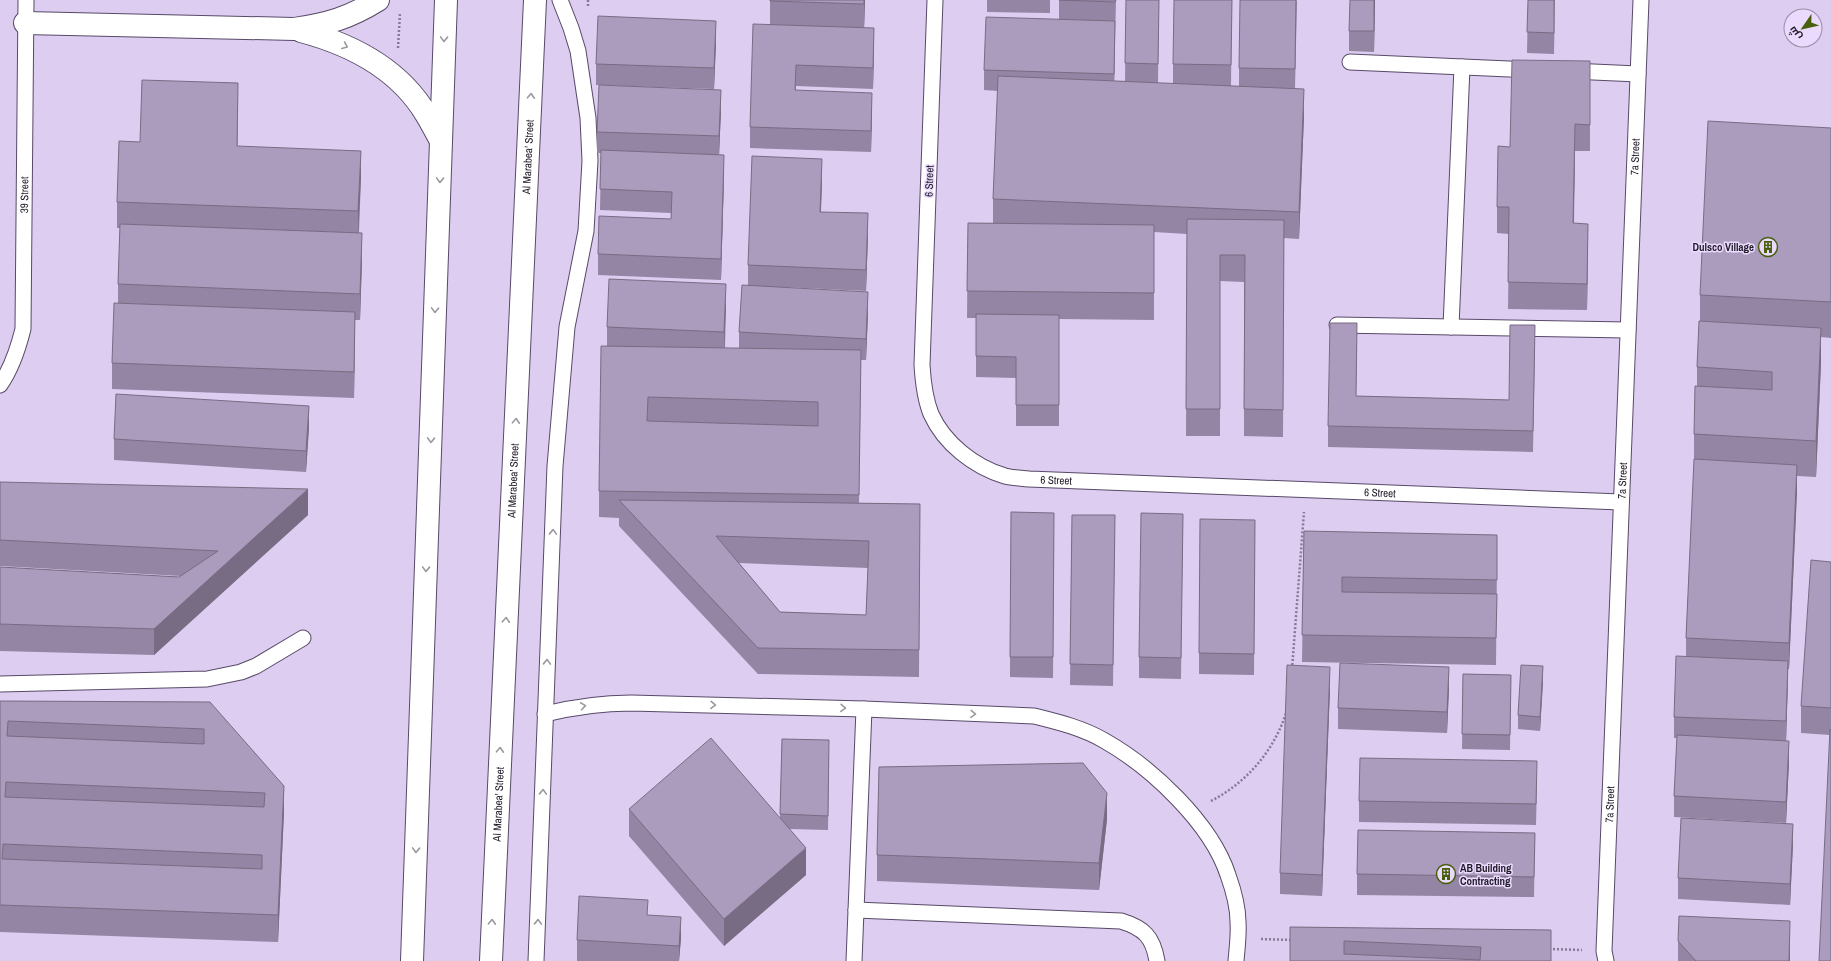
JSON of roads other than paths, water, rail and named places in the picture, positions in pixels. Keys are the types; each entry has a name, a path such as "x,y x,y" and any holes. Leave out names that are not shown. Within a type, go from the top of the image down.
{"main road":[{"path":"25,22 294,29 327,24 358,12 378,0"},
{"path":"412,961 446,0"},
{"name":"Al Marabea' Street","path":"491,961 536,0"},
{"path":"294,29 325,37 355,50 382,67 405,88 421,108 441,141"}],"lane":[{"name":"39 Street","path":"0,385 12,365 19,347 22,329 26,0"},
{"path":"536,961 555,466 567,327 586,231 590,162 588,118 578,51 560,0"},
{"name":"6 Street","path":"935,0 922,366 924,390 931,414 944,435 961,453 981,467 1005,476 1029,479 1621,502"},
{"name":"7a Street","path":"1605,956 1641,0"},
{"path":"1350,62 1638,74"},
{"path":"1451,327 1462,67"},
{"path":"1333,325 1628,330"},
{"path":"0,684 207,679 246,670 303,638"},
{"path":"545,714 575,707 611,703 864,709 1034,716 1058,722 1104,740 1125,754 1145,769 1189,810 1217,851 1228,874 1238,922 1236,961"},
{"path":"854,961 864,709"},
{"path":"856,910 1121,921 1135,926 1147,935 1155,948 1157,961"}],"place":[{"name":"Dulsco Village","path":"1768,247"},
{"name":"AB Building Contracting","path":"1446,874"}]}
